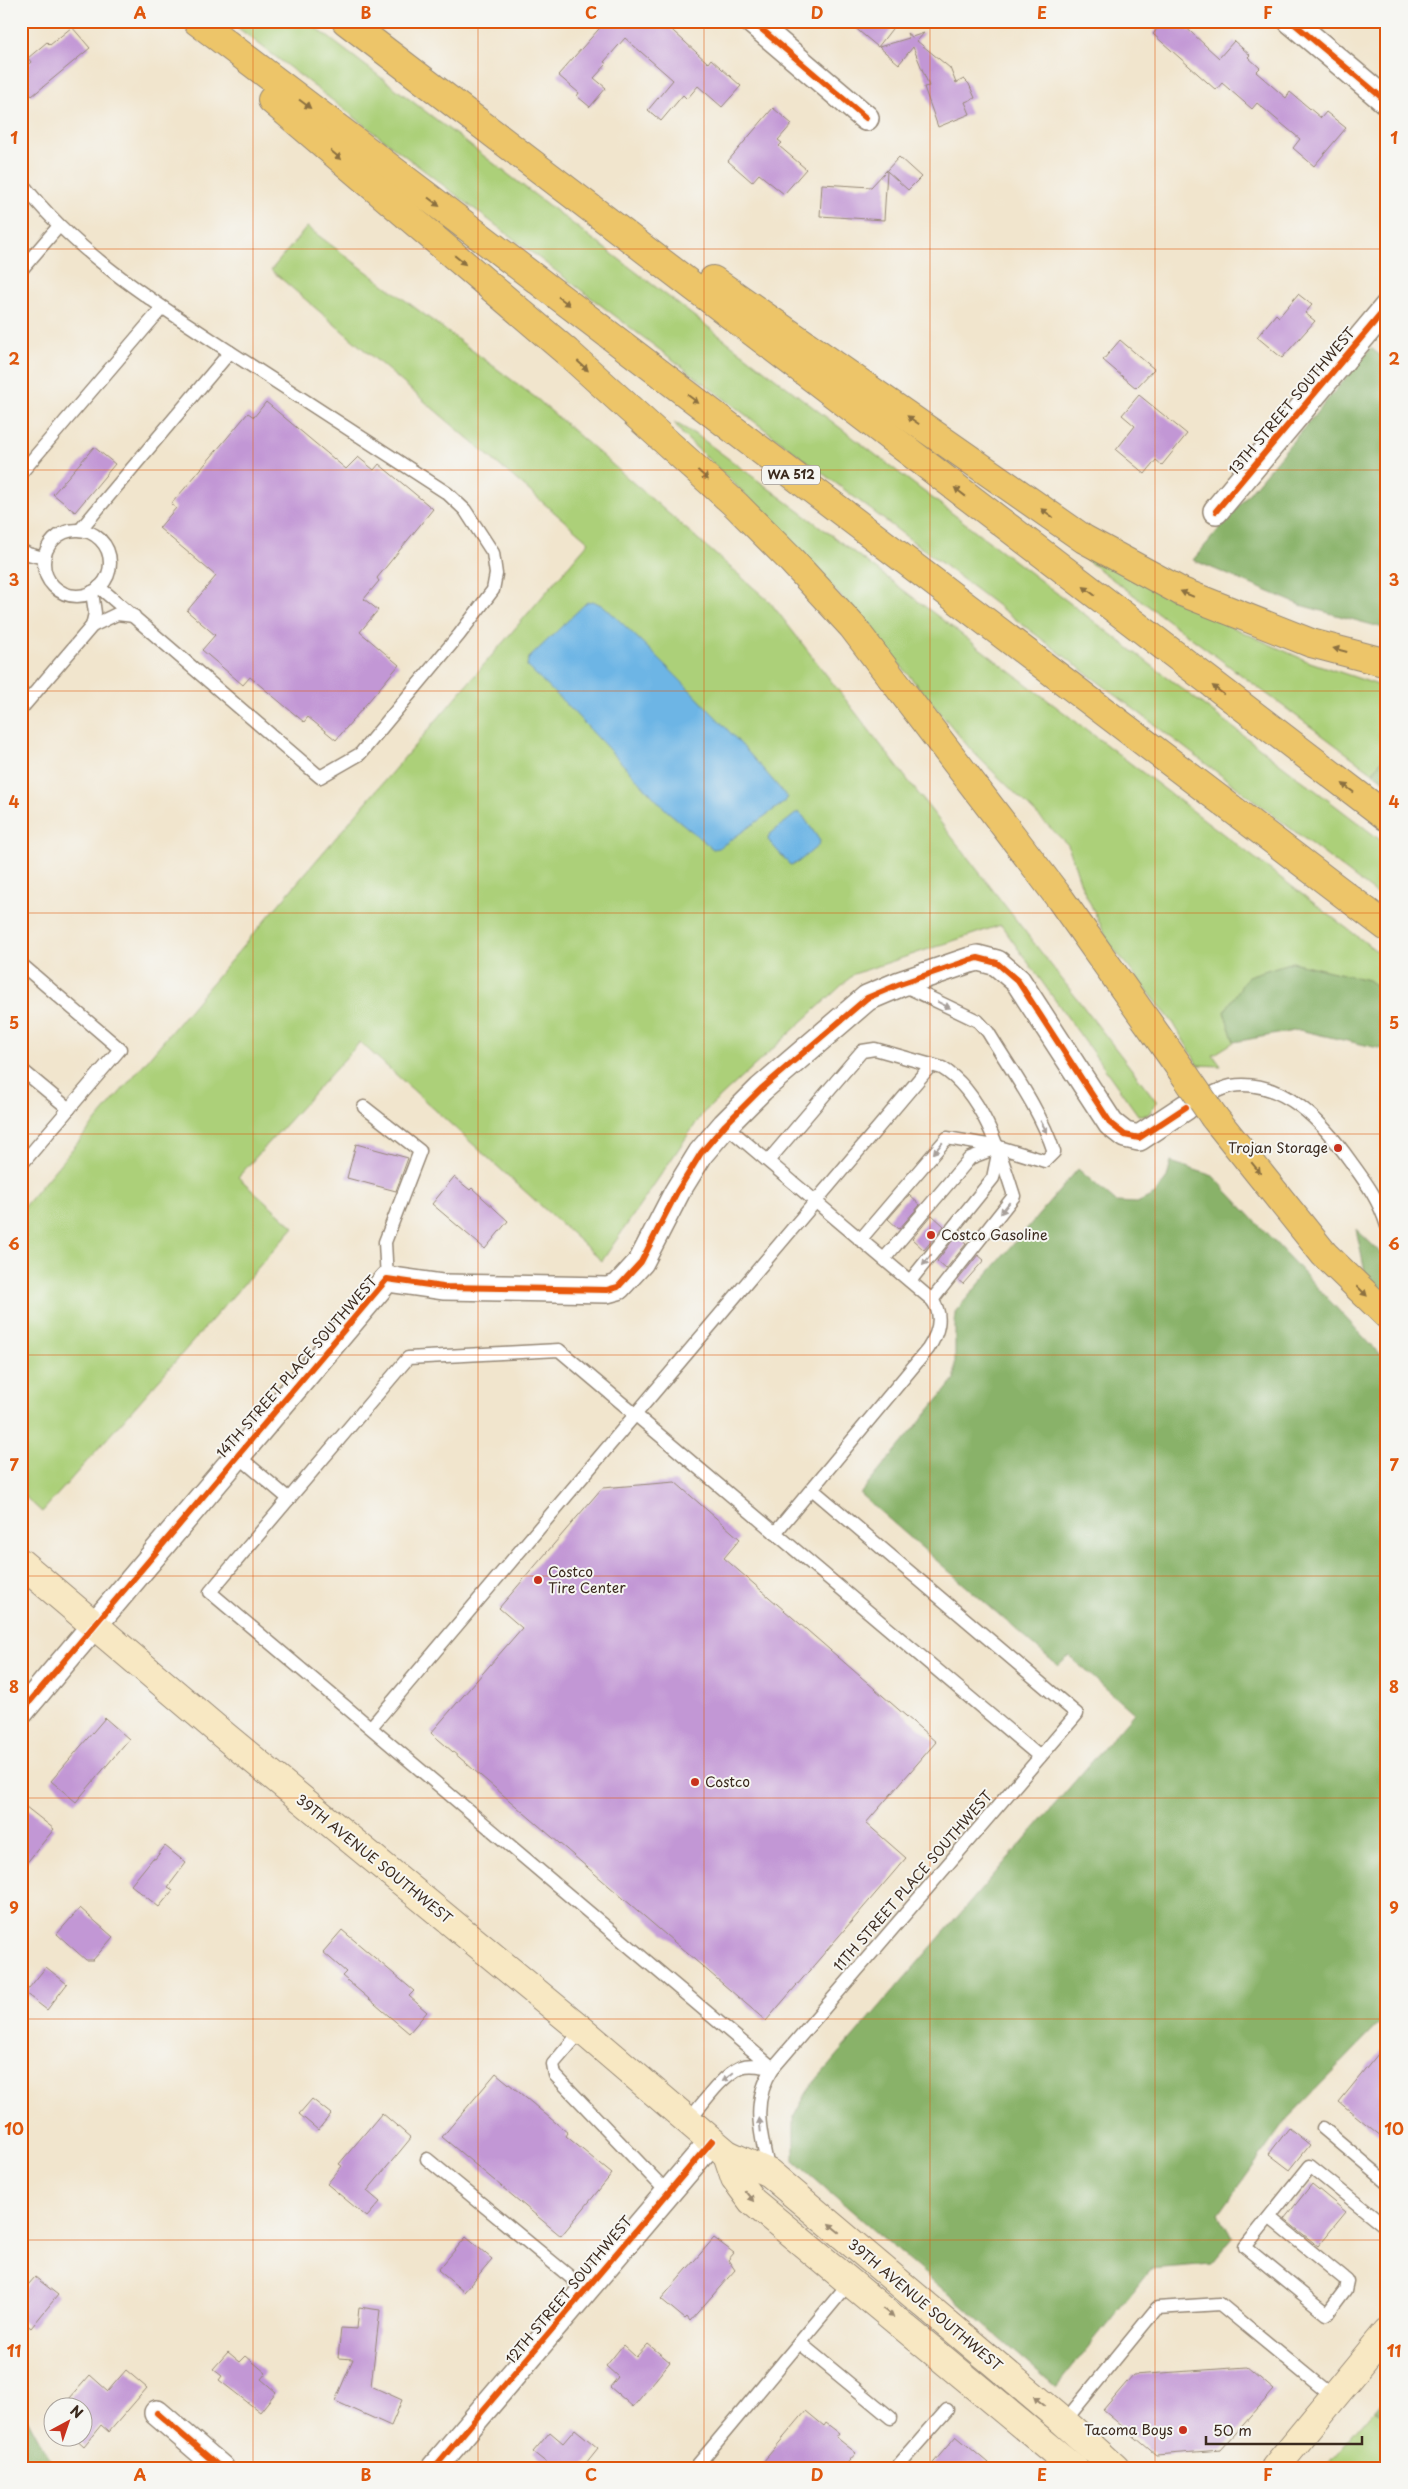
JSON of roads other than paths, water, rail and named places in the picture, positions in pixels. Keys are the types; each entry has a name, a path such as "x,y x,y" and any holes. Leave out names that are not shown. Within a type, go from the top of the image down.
{"highway":[{"path":"179,21 567,352 736,505 791,560 852,626 1055,893 1214,1117 1324,1254 1387,1315"},
{"name":"WA 512","path":"197,21 1387,927"},
{"path":"356,29 1084,539 1182,592 1311,643 1387,663"},
{"path":"356,29 1387,817"}],"main road":[{"name":"39TH AVENUE SOUTHWEST","path":"21,1563 234,1744 582,2030 719,2148 769,2173 1064,2422 1115,2468"},
{"name":"39TH AVENUE SOUTHWEST","path":"719,2148 735,2178 752,2201 1074,2468"},
{"path":"1275,2468 1387,2332"}],"street":[{"path":"752,21 866,118"},
{"path":"1291,21 1387,102"},
{"name":"13TH STREET SOUTHWEST","path":"1216,511 1383,319"},
{"name":"14TH STREET PLACE SOUTHWEST","path":"21,1712 387,1278 443,1287 607,1290 618,1286 641,1262 689,1172 725,1124 762,1089 854,1008 868,998 900,984 970,960 978,958 997,963 1026,990 1117,1131 1139,1138 1186,1107"},
{"name":"12TH STREET SOUTHWEST","path":"439,2461 668,2193 719,2148"},
{"path":"157,2413 221,2468"}],"lane":[{"path":"21,182 59,226 162,308 447,492 465,510 493,553 496,574 493,590 459,635 360,754 320,777 134,616 96,590"},
{"path":"21,270 59,226"},
{"path":"21,473 162,308"},
{"path":"80,530 230,352"},
{"path":"68,530 80,530 91,533 99,538 109,557 106,577 96,590 82,595 61,592 52,585 46,576 44,558 50,543 58,535 68,530"},
{"path":"21,550 44,558"},
{"path":"92,626 95,613 96,590"},
{"path":"21,710 92,626 103,619 117,614 134,616"},
{"path":"21,964 120,1049 21,1165"},
{"path":"860,1240 947,1138 999,1147 1045,1161 1054,1152 1050,1138 988,1032 978,1021 900,984"},
{"path":"768,1161 862,1051 875,1049 931,1065 951,1074 975,1103 999,1147 1014,1196 932,1300"},
{"path":"371,1727 931,1065"},
{"path":"21,1069 69,1109"},
{"name":"14TH STREET PLACE SOUTHWEST","path":"1186,1107 1222,1089 1244,1086 1272,1091 1298,1104 1325,1126 1337,1141 1378,1201 1387,1226"},
{"path":"364,1107 420,1151 386,1242 387,1278"},
{"path":"725,1124 932,1300 938,1312 939,1326 934,1340 775,1532"},
{"path":"884,1260 970,1158 999,1147"},
{"path":"910,1281 993,1178 999,1147"},
{"path":"773,2068 210,1592 408,1358 559,1350 1040,1757"},
{"path":"237,1455 289,1499"},
{"name":"11TH STREET PLACE SOUTHWEST","path":"769,2173 758,2113 759,2097 764,2082 773,2068 1077,1714 812,1489"},
{"path":"582,2030 553,2064 556,2075 668,2193"},
{"path":"688,2121 724,2079 741,2067 752,2065 773,2068"},
{"path":"1323,2128 1387,2182"},
{"path":"427,2159 586,2290"},
{"path":"1269,2217 1347,2281 1345,2290 1327,2314 1245,2247 1269,2217 1310,2166 1387,2228"},
{"path":"695,2468 850,2282"},
{"path":"1064,2422 1157,2308 1220,2304 1333,2397"},
{"path":"800,2343 891,2418"},
{"path":"896,2468 946,2410"}],"water":[{"path":"593,601 605,607 699,699 787,797 785,802 719,848 713,849 666,810 568,706 527,666 528,659 587,602"},
{"path":"798,812 803,816 820,841 819,845 797,863 790,865 768,840 769,835"}],"place":[{"name":"Trojan Storage","path":"1338,1148"},
{"name":"Costco Gasoline","path":"931,1235"},
{"name":"Costco Tire Center","path":"538,1580"},
{"name":"Costco","path":"695,1782"},
{"name":"Tacoma Boys","path":"1183,2430"}]}
